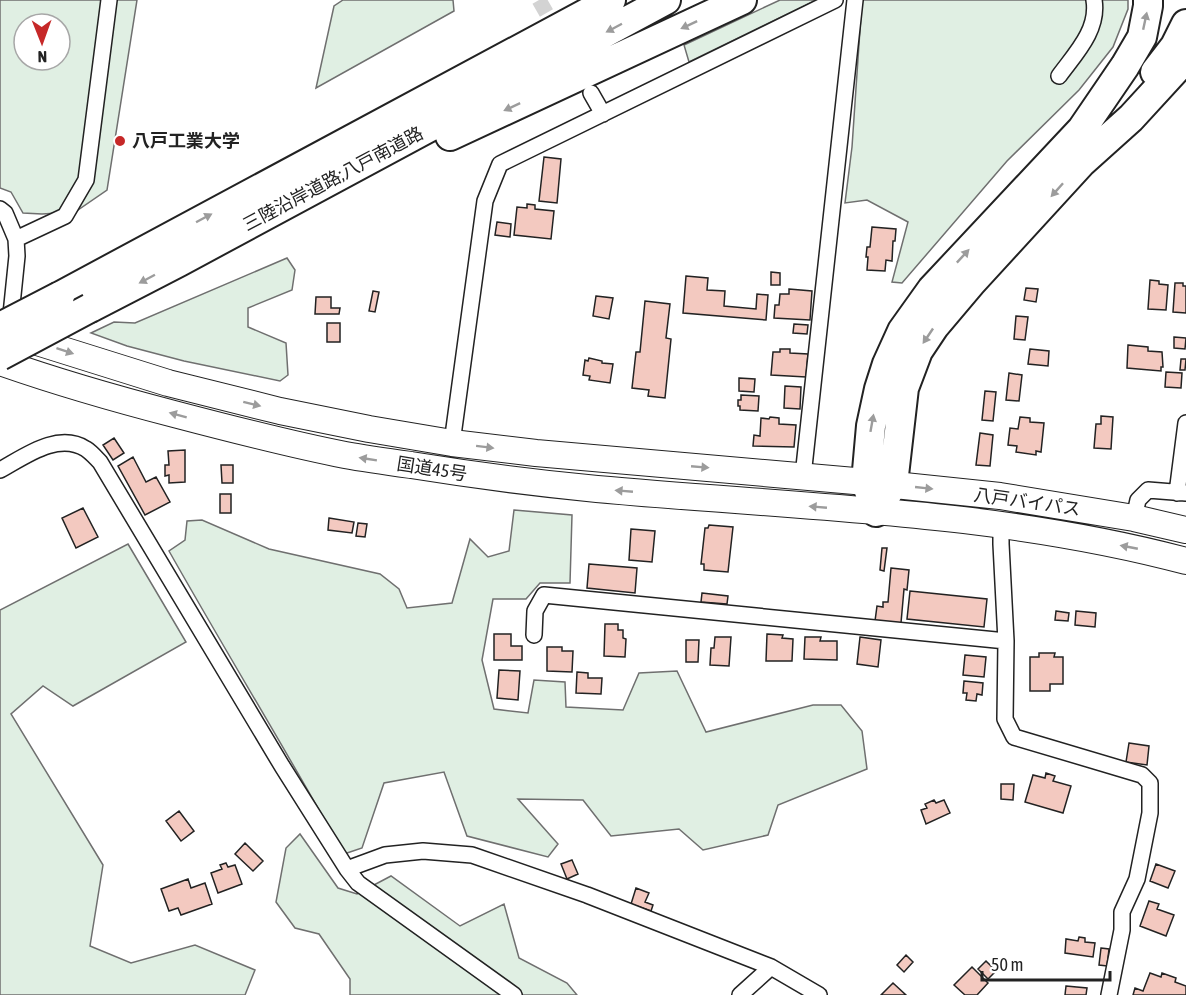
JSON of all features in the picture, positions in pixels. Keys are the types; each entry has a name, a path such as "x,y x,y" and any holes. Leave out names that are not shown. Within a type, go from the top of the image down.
{"highway":[{"path":"321,155 449,70 570,0"},
{"name":"三陸沿岸道路;八戸南道路","path":"2,336 60,296 611,0"},
{"name":"三陸沿岸道路;八戸南道路","path":"2,336 90,308 666,0"},
{"path":"179,262 742,0"},
{"path":"1082,129 1142,37 1149,6 1148,0"},
{"path":"879,483 871,426 887,364 902,331 932,289 1134,74 1163,38 1182,0"},
{"path":"876,512 879,483 904,388 918,351 952,305 1083,162 1146,85 1175,46 1186,24"},
{"path":"1083,162 1131,118 1186,58"},
{"name":"国道45号","path":"2,336 168,383 280,411 452,443 536,453 879,483"},
{"name":"国道45号","path":"0,362 113,398 241,432 345,455 477,476 595,489 876,512"},
{"name":"八戸バイパス","path":"879,483 1000,496 1134,518 1186,530"},
{"name":"八戸バイパス","path":"876,512 1001,525 1070,535 1186,561"}],"street":[{"path":"16,239 65,216 86,180 110,0"},
{"path":"452,443 485,201 500,164 835,0"},
{"path":"803,476 855,0"},
{"path":"1059,76 1090,32 1096,10 1094,0"},
{"path":"591,93 603,114"},
{"path":"0,209 16,239 17,256 2,336"},
{"path":"1134,518 1138,500 1148,490 1182,493 1186,423"},
{"path":"0,470 36,450 54,444 74,444 87,449 100,462 282,766 347,869 358,883 514,995"},
{"path":"1001,525 1006,641 1005,718 1014,737 1142,775 1150,783 1150,813 1137,879 1122,912 1122,930 1109,995"},
{"path":"534,635 535,611 544,595 1006,641"},
{"path":"347,869 385,855 423,850 472,855 587,895 771,967 819,995"},
{"path":"740,995 771,967"}],"green space":[{"path":"0,0 137,0 107,190 75,212 42,214 23,213 11,192 0,188"},
{"path":"343,0 453,0 454,11 316,88 334,6"},
{"path":"780,0 816,0 689,62 684,45"},
{"path":"862,0 1128,0 1128,9 1113,47 1079,90 1007,161 902,283 892,282 908,222 867,200 845,203 852,147"},
{"path":"287,258 295,270 292,290 248,308 248,327 286,343 288,375 280,381 184,361 127,346 91,333 114,322 135,323"},
{"path":"514,510 572,515 570,583 540,583 526,599 493,599 482,660 494,709 528,713 534,680 565,682 566,707 623,710 639,673 677,671 706,732 813,705 841,705 862,731 867,769 778,805 768,835 703,850 679,829 611,836 583,800 518,799 558,844 548,857 467,836 444,772 384,783 362,848 344,854 169,551 185,540 187,521 202,520 269,549 380,574 399,589 407,608 452,603 470,539 488,557 509,551"},
{"path":"128,544 186,642 73,706 43,686 11,714 103,865 90,946 131,963 195,945 255,970 245,995 0,995 0,610"},
{"path":"300,834 338,888 357,894 391,876 460,926 504,904 519,958 567,983 577,995 350,995 350,979 319,934 295,928 276,902 286,848"}],"building":[{"path":"544,157 561,159 557,203 539,201"},
{"path":"527,204 535,205 535,209 554,211 551,239 514,235 517,207 527,208"},
{"path":"497,222 511,224 510,237 495,235"},
{"path":"872,227 896,229 892,261 886,260 885,271 867,270 867,247 870,247"},
{"path":"771,272 780,273 780,285 771,285"},
{"path":"686,276 708,278 707,290 725,291 724,306 756,309 757,294 768,295 766,320 683,313"},
{"path":"1150,280 1168,285 1166,310 1148,309"},
{"path":"1175,283 1183,283 1183,286 1186,286 1186,313 1173,312"},
{"path":"1026,288 1038,289 1036,302 1024,300"},
{"path":"789,289 812,291 810,320 774,318 775,305 779,305 780,294 789,294"},
{"path":"373,291 379,292 375,312 369,311"},
{"path":"596,296 613,298 609,319 593,316"},
{"path":"316,297 331,297 331,308 340,308 339,314 315,314"},
{"path":"645,301 670,304 666,338 671,339 665,398 648,396 649,390 632,388 636,352 640,352"},
{"path":"1016,316 1028,317 1025,340 1014,339"},
{"path":"327,323 340,323 340,342 327,342"},
{"path":"794,324 808,325 807,334 793,333"},
{"path":"1174,337 1186,338 1185,349 1174,348"},
{"path":"1128,345 1148,347 1148,351 1162,352 1161,371 1127,368"},
{"path":"780,349 790,349 790,353 808,354 806,377 771,375 773,352 780,352"},
{"path":"1030,349 1049,351 1048,366 1028,364"},
{"path":"589,358 613,364 610,383 589,380 590,376 583,375 585,360 588,361"},
{"path":"1181,359 1186,359 1185,370 1180,370"},
{"path":"1166,372 1182,373 1181,388 1165,387"},
{"path":"1009,373 1022,375 1019,401 1006,400"},
{"path":"739,378 755,379 754,392 739,391"},
{"path":"785,386 801,387 800,409 784,408"},
{"path":"985,391 996,392 993,421 982,420"},
{"path":"741,395 759,396 758,411 740,410 738,400 741,400"},
{"path":"1101,416 1113,417 1111,449 1094,448 1096,424 1101,424"},
{"path":"770,417 779,418 779,424 796,425 794,447 753,446 754,435 760,436 761,418 769,419"},
{"path":"1020,417 1030,418 1030,422 1044,423 1041,452 1036,451 1036,455 1016,452 1017,446 1008,445 1010,428 1018,429"},
{"path":"980,433 993,435 990,466 976,465"},
{"path":"114,438 124,453 113,460 103,445"},
{"path":"185,450 185,482 169,483 169,475 165,476 165,465 169,465 168,451"},
{"path":"133,457 146,482 156,477 170,502 145,515 118,466"},
{"path":"221,465 233,465 233,483 222,483"},
{"path":"220,494 231,494 231,513 220,513"},
{"path":"83,508 98,537 76,548 62,518"},
{"path":"329,518 354,522 352,533 328,530"},
{"path":"358,523 367,524 365,537 356,536"},
{"path":"709,525 733,527 728,572 704,570 704,564 701,564 705,528"},
{"path":"631,529 655,531 652,562 629,560"},
{"path":"882,548 887,548 884,571 880,570"},
{"path":"589,564 637,568 635,593 587,588"},
{"path":"891,568 909,570 907,590 904,589 901,623 875,621 877,606 883,607 883,602 888,602"},
{"path":"910,591 987,599 984,627 907,619"},
{"path":"702,593 728,596 727,604 701,602"},
{"path":"1056,611 1069,613 1068,621 1055,620"},
{"path":"1076,611 1096,613 1095,627 1075,625"},
{"path":"605,624 618,624 618,630 623,630 623,638 626,639 625,657 604,656"},
{"path":"494,634 511,634 511,646 522,646 522,660 494,660"},
{"path":"767,634 783,635 782,638 793,639 792,661 766,661"},
{"path":"715,637 731,637 729,666 710,665 711,648 714,648"},
{"path":"805,637 821,637 820,641 837,641 837,660 804,659"},
{"path":"860,637 881,640 878,667 857,664"},
{"path":"686,640 699,640 698,662 686,662"},
{"path":"547,647 562,647 562,651 573,651 572,672 547,671"},
{"path":"1039,653 1055,653 1054,657 1063,657 1063,684 1050,684 1050,691 1030,691 1030,657 1039,657"},
{"path":"965,655 986,657 984,677 963,675"},
{"path":"499,670 520,671 518,700 497,698"},
{"path":"577,672 588,673 588,678 602,678 601,694 576,693"},
{"path":"964,681 983,683 982,695 977,694 976,701 966,700 967,693 963,693"},
{"path":"1129,743 1149,746 1147,765 1126,762"},
{"path":"1046,773 1055,776 1053,781 1071,786 1063,813 1025,802 1033,775 1045,778"},
{"path":"1001,784 1014,784 1013,800 1001,799"},
{"path":"934,800 936,803 944,800 950,813 926,824 921,810 927,808 925,804"},
{"path":"179,811 194,831 181,841 166,821"},
{"path":"245,843 263,861 253,871 235,854"},
{"path":"572,860 578,874 567,879 561,864"},
{"path":"226,863 228,867 235,865 242,884 218,893 211,873 222,869 220,865"},
{"path":"1156,864 1175,871 1168,888 1150,881"},
{"path":"188,879 191,888 205,883 212,904 181,915 178,908 169,911 161,889"},
{"path":"636,888 649,893 645,902 653,905 651,911 631,904"},
{"path":"1149,901 1159,904 1157,909 1174,915 1166,936 1140,926"},
{"path":"1079,937 1085,938 1085,942 1095,943 1093,957 1065,953 1066,939 1078,941"},
{"path":"1101,948 1109,949 1107,966 1099,965"},
{"path":"906,955 913,962 904,972 897,965"},
{"path":"986,961 996,971 988,979 978,969"},
{"path":"972,967 988,983 977,995 965,995 954,985"},
{"path":"1150,973 1161,977 1162,973 1176,978 1175,982 1186,986 1186,995 1133,995 1135,988 1143,991"},
{"path":"893,983 906,995 881,995"},
{"path":"1066,986 1087,988 1086,995 1065,995"}],"tunnel":[{"path":"539,0 559,35"}],"place":[{"name":"八戸工業大学","path":"120,141"}]}
